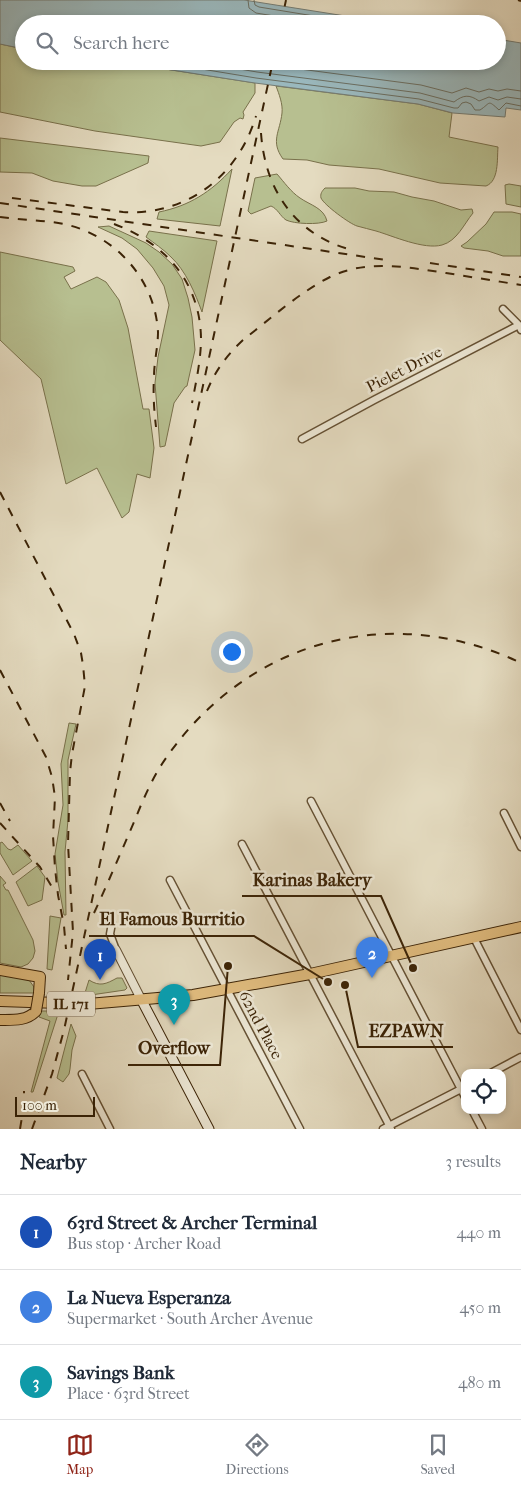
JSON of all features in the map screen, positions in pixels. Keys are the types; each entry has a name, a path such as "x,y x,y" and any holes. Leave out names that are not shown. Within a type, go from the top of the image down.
{"main road":[{"name":"IL 171","path":"0,1001 88,1004 193,995 310,974 521,927"},
{"path":"0,970 40,977 36,1011 26,1019 0,1020"},
{"path":"141,999 209,1129"}],"street":[{"path":"504,309 520,327"},
{"name":"Pielet Drive","path":"302,438 520,327"},
{"path":"311,802 461,1084"},
{"path":"504,813 521,847"},
{"path":"242,844 388,1128 461,1089"},
{"name":"62nd Place","path":"170,880 300,1129"},
{"path":"112,923 110,939 141,999"},
{"path":"474,938 521,1030"},
{"path":"500,1069 521,1058"},
{"path":"82,1074 110,1129"},
{"path":"474,1114 482,1129"}],"green space":[{"path":"0,44 15,47 15,70 172,70 255,83 255,93 243,112 243,119 240,118 234,122 220,142 201,146 95,131 0,112"},
{"path":"276,86 418,104 452,113 449,137 498,147 497,164 493,180 486,186 440,183 379,169 283,159 276,142 282,110"},
{"path":"0,138 149,156 148,163 96,186 82,186 53,181 32,173 0,172"},
{"path":"232,169 220,226 157,219 159,212 190,202 208,191"},
{"path":"277,174 297,196 320,210 327,221 300,223 286,220 271,206 251,214 248,211 255,178"},
{"path":"505,185 521,186 521,207 506,204"},
{"path":"325,188 355,188 369,191 394,192 434,201 461,210 472,209 473,213 452,240 442,245 426,246 354,225 323,201 321,195"},
{"path":"494,212 521,214 521,256 503,256 461,246 486,224"},
{"path":"109,226 146,243 159,252 172,264 182,279 188,298 195,350 187,386 174,403 165,446 160,447 155,383 158,357 169,305 164,286 153,268 137,249 122,238 98,227"},
{"path":"149,231 217,241 202,312 186,276 168,254 146,237"},
{"path":"0,252 73,267 75,271 64,277 71,289 97,277 106,282 119,300 128,328 143,409 149,409 154,448 150,478 137,474 129,512 122,518 97,468 66,484 41,379 0,340"},
{"path":"69,723 76,724 68,760 68,820 65,852 66,915 64,915 55,854 63,805 61,764"},
{"path":"2,842 11,850 18,845 32,861 13,875 0,853 0,843"},
{"path":"37,866 45,877 42,900 28,906 16,882"},
{"path":"0,876 6,883 3,885 8,890 33,940 35,951 33,958 28,964 21,967 0,963"},
{"path":"50,916 61,918 52,970 47,969"},
{"path":"0,974 29,980 34,987 35,993 0,993"},
{"path":"117,978 122,978 127,988 125,990 84,996 89,980 103,984"},
{"path":"41,1011 59,1011 33,1092 31,1092 50,1021 39,1017"},
{"path":"71,1024 76,1036 69,1074 63,1082 57,1078"}],"water":[{"path":"0,0 244,0 339,15 15,15 15,47 0,44"},
{"path":"506,40 521,43 521,110 506,108 505,117 453,113 418,104 172,70 506,70"}],"railway":[{"path":"283,15 286,0"},
{"path":"32,1129 52,1074 64,1030 271,70"},
{"path":"12,198 123,212 146,211 168,207 188,199 207,188 223,174 237,157 248,138 256,116"},
{"path":"261,133 269,173 287,207 299,221 314,233 332,243 352,250"},
{"path":"0,203 386,260"},
{"path":"0,217 64,224 83,230 100,238 129,262 149,294 155,313 158,332 154,383 156,427"},
{"path":"114,224 149,242 164,254 176,267 194,299 199,318 201,346 192,403"},
{"path":"430,263 521,277"},
{"path":"207,391 222,364 243,340 308,290 344,271 372,266 401,267 521,285"},
{"path":"0,492 74,634 83,665 85,686 70,772 68,844 73,932 68,980"},
{"path":"94,913 148,789 166,758 199,717 238,685 280,660 326,643 373,635 422,635 472,644 521,663"},
{"path":"0,670 46,757 52,777 55,797 53,836 55,868 66,949"},
{"path":"0,803 10,821"},
{"path":"0,823 40,867 55,892"},
{"path":"20,1129 24,1091"}],"place":[{"name":"Overflow","path":"228,966"},
{"name":"Karinas Bakery","path":"413,968"},
{"name":"La Nueva Esperanza","path":"372,978"},
{"name":"63rd Street & Archer Terminal","path":"100,980"},
{"name":"El Famous Burritio","path":"328,982"},
{"name":"EZPAWN","path":"345,985"},
{"name":"Savings Bank","path":"174,1025"}]}
